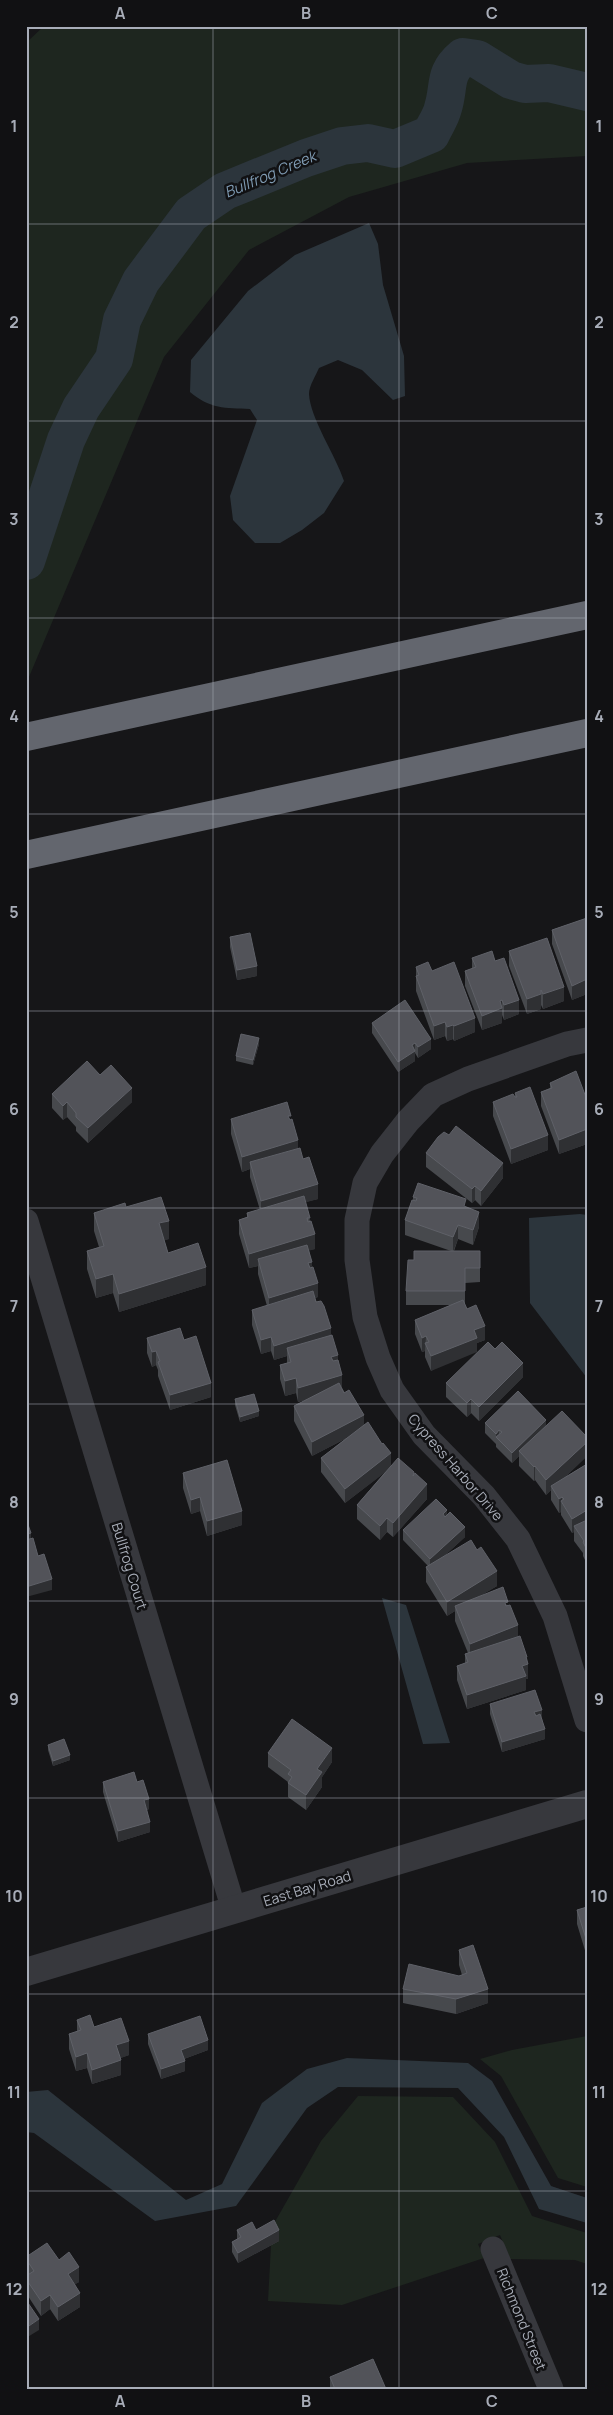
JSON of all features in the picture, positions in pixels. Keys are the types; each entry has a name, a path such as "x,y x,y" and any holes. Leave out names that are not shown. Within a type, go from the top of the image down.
{"highway":[{"path":"26,737 587,615"},
{"path":"26,855 587,733"}],"street":[{"name":"Cypress Harbor Drive","path":"587,1040 567,1044 468,1079 433,1095 408,1121 382,1154 365,1183 357,1220 357,1260 365,1317 378,1358 392,1390 424,1435 484,1496 518,1539 555,1616 587,1720"},
{"name":"Bullfrog Court","path":"26,1221 234,1910"},
{"name":"East Bay Road","path":"26,1972 587,1804"},
{"name":"Richmond Street","path":"493,2249 551,2389"}],"shaded area":[{"path":"44,26 587,26 587,156 467,163 349,197 249,250 164,357 26,684 26,43"},
{"path":"369,223 378,244 383,285 404,356 405,396 393,400 362,370 338,360 319,368 309,391 310,404 344,481 324,513 302,530 280,543 255,543 233,520 230,496 257,420 250,409 225,408 211,405 190,392 191,360 248,291 295,255"},
{"path":"587,1215 587,1378 530,1303 529,1218"},
{"path":"382,1598 406,1605 450,1743 423,1744"},
{"path":"587,2036 587,2187 558,2178 501,2076 480,2059 512,2050"},
{"path":"347,2058 468,2063 492,2081 551,2186 587,2198 587,2223 539,2209 504,2137 458,2088 338,2087 307,2108 236,2206 155,2221 34,2133 26,2132 26,2092 48,2090 186,2200 222,2184 262,2103 307,2069"},
{"path":"358,2096 453,2097 495,2142 532,2216 587,2233 587,2264 575,2260 510,2259 500,2235 478,2244 484,2258 342,2305 268,2301 272,2227 321,2141"}],"building":[{"path":"587,918 587,979 572,986 552,930"},
{"path":"250,933 257,966 237,970 230,937"},
{"path":"547,938 564,987 543,994 541,990 541,994 527,999 509,951"},
{"path":"492,951 495,961 504,958 519,1000 504,1005 502,1000 500,1001 502,1008 482,1016 465,971 476,967 472,958"},
{"path":"428,962 432,971 454,962 475,1018 454,1026 447,1027 445,1022 434,1026 416,976 419,975 416,967"},
{"path":"405,1000 431,1039 418,1047 415,1043 412,1045 415,1051 398,1062 372,1023"},
{"path":"241,1034 259,1038 253,1060 236,1056"},
{"path":"87,1061 100,1075 111,1065 132,1088 88,1128 76,1117 76,1113 67,1102 63,1106 52,1094"},
{"path":"576,1071 587,1100 587,1129 559,1140 541,1092 552,1088 550,1083"},
{"path":"530,1087 548,1135 511,1149 493,1102 513,1094 517,1097 515,1093"},
{"path":"287,1102 291,1116 288,1116 290,1120 292,1119 298,1140 242,1157 231,1119"},
{"path":"456,1126 503,1163 481,1191 475,1186 472,1189 426,1153 438,1137 444,1132 449,1135"},
{"path":"300,1148 303,1159 309,1157 318,1184 261,1201 250,1162"},
{"path":"418,1183 466,1199 464,1206 479,1212 473,1230 458,1225 453,1237 405,1220 412,1200 416,1201 417,1198 413,1197"},
{"path":"304,1196 310,1218 307,1218 308,1222 311,1221 315,1234 249,1254 239,1220 248,1217 247,1213"},
{"path":"161,1197 169,1221 159,1223 168,1253 198,1243 206,1267 119,1294 113,1274 96,1279 87,1251 104,1246 94,1213 125,1203 126,1207"},
{"path":"307,1245 312,1262 308,1263 310,1268 313,1267 318,1283 269,1298 258,1259"},
{"path":"414,1251 480,1251 480,1268 465,1268 465,1291 406,1291 408,1260 414,1260"},
{"path":"313,1291 316,1302 321,1301 324,1306 331,1328 274,1346 271,1337 261,1340 252,1310"},
{"path":"463,1300 467,1309 476,1305 485,1326 474,1330 477,1338 431,1356 425,1343 429,1342 426,1336 422,1338 415,1320"},
{"path":"180,1328 184,1340 196,1336 211,1383 170,1395 156,1351 152,1352 147,1338"},
{"path":"332,1335 338,1355 331,1357 333,1361 338,1360 342,1375 298,1388 296,1378 285,1381 280,1365 291,1362 287,1348"},
{"path":"488,1342 495,1349 502,1342 523,1363 479,1407 471,1399 467,1403 446,1383"},
{"path":"339,1383 344,1393 349,1390 364,1415 312,1442 294,1406"},
{"path":"518,1391 546,1420 512,1453 496,1437 502,1432 499,1430 496,1434 485,1423"},
{"path":"254,1394 259,1411 240,1417 235,1399"},
{"path":"562,1411 587,1437 587,1442 546,1480 519,1451"},
{"path":"368,1422 382,1444 391,1453 345,1489 321,1458"},
{"path":"398,1458 414,1472 413,1476 415,1473 427,1484 393,1523 387,1518 380,1526 357,1505"},
{"path":"227,1460 242,1511 207,1521 200,1497 191,1500 183,1473"},
{"path":"587,1464 587,1510 572,1519 561,1501 564,1499 562,1497 559,1499 551,1486"},
{"path":"436,1499 447,1510 443,1514 445,1517 450,1512 465,1527 430,1559 403,1530"},
{"path":"26,1519 31,1533 26,1535"},
{"path":"587,1520 587,1550 584,1541 574,1526"},
{"path":"33,1538 38,1556 44,1554 52,1579 26,1587 26,1540"},
{"path":"471,1540 477,1550 481,1547 497,1571 447,1602 426,1567"},
{"path":"503,1587 508,1602 505,1603 506,1606 510,1605 518,1625 470,1644 455,1606"},
{"path":"520,1636 527,1657 528,1664 522,1666 526,1676 467,1695 457,1666 468,1662 465,1654"},
{"path":"535,1690 542,1710 534,1712 536,1716 540,1714 545,1729 502,1742 490,1704"},
{"path":"292,1719 332,1748 317,1769 322,1772 306,1795 288,1783 292,1777 288,1774 291,1770 268,1753"},
{"path":"64,1739 70,1755 53,1761 48,1745"},
{"path":"134,1772 137,1782 143,1780 149,1799 144,1800 150,1822 118,1831 103,1782"},
{"path":"587,1907 587,1942 577,1910"},
{"path":"473,1945 488,1989 456,1999 403,1989 409,1964 459,1976 467,1973 459,1950"},
{"path":"90,2015 94,2027 121,2018 129,2041 116,2045 121,2060 92,2070 87,2053 76,2057 69,2034 81,2030 77,2020"},
{"path":"200,2016 208,2040 181,2050 185,2061 161,2069 148,2034"},
{"path":"274,2220 279,2230 238,2253 232,2242 241,2237 237,2230 252,2222 256,2230"},
{"path":"47,2243 59,2260 69,2252 79,2267 68,2274 80,2293 58,2307 50,2295 41,2301 26,2279 26,2276 34,2271 26,2257"},
{"path":"26,2300 39,2319 26,2328"},
{"path":"373,2359 386,2389 335,2389 330,2377"}],"waterway":[{"name":"Bullfrog Creek","path":"26,561 66,440 81,408 114,359 122,320 141,281 191,214 225,191 306,158 342,146 368,143 395,149 431,134 442,111 452,69 463,57 477,59 511,80 525,84 549,83 587,92"}]}
